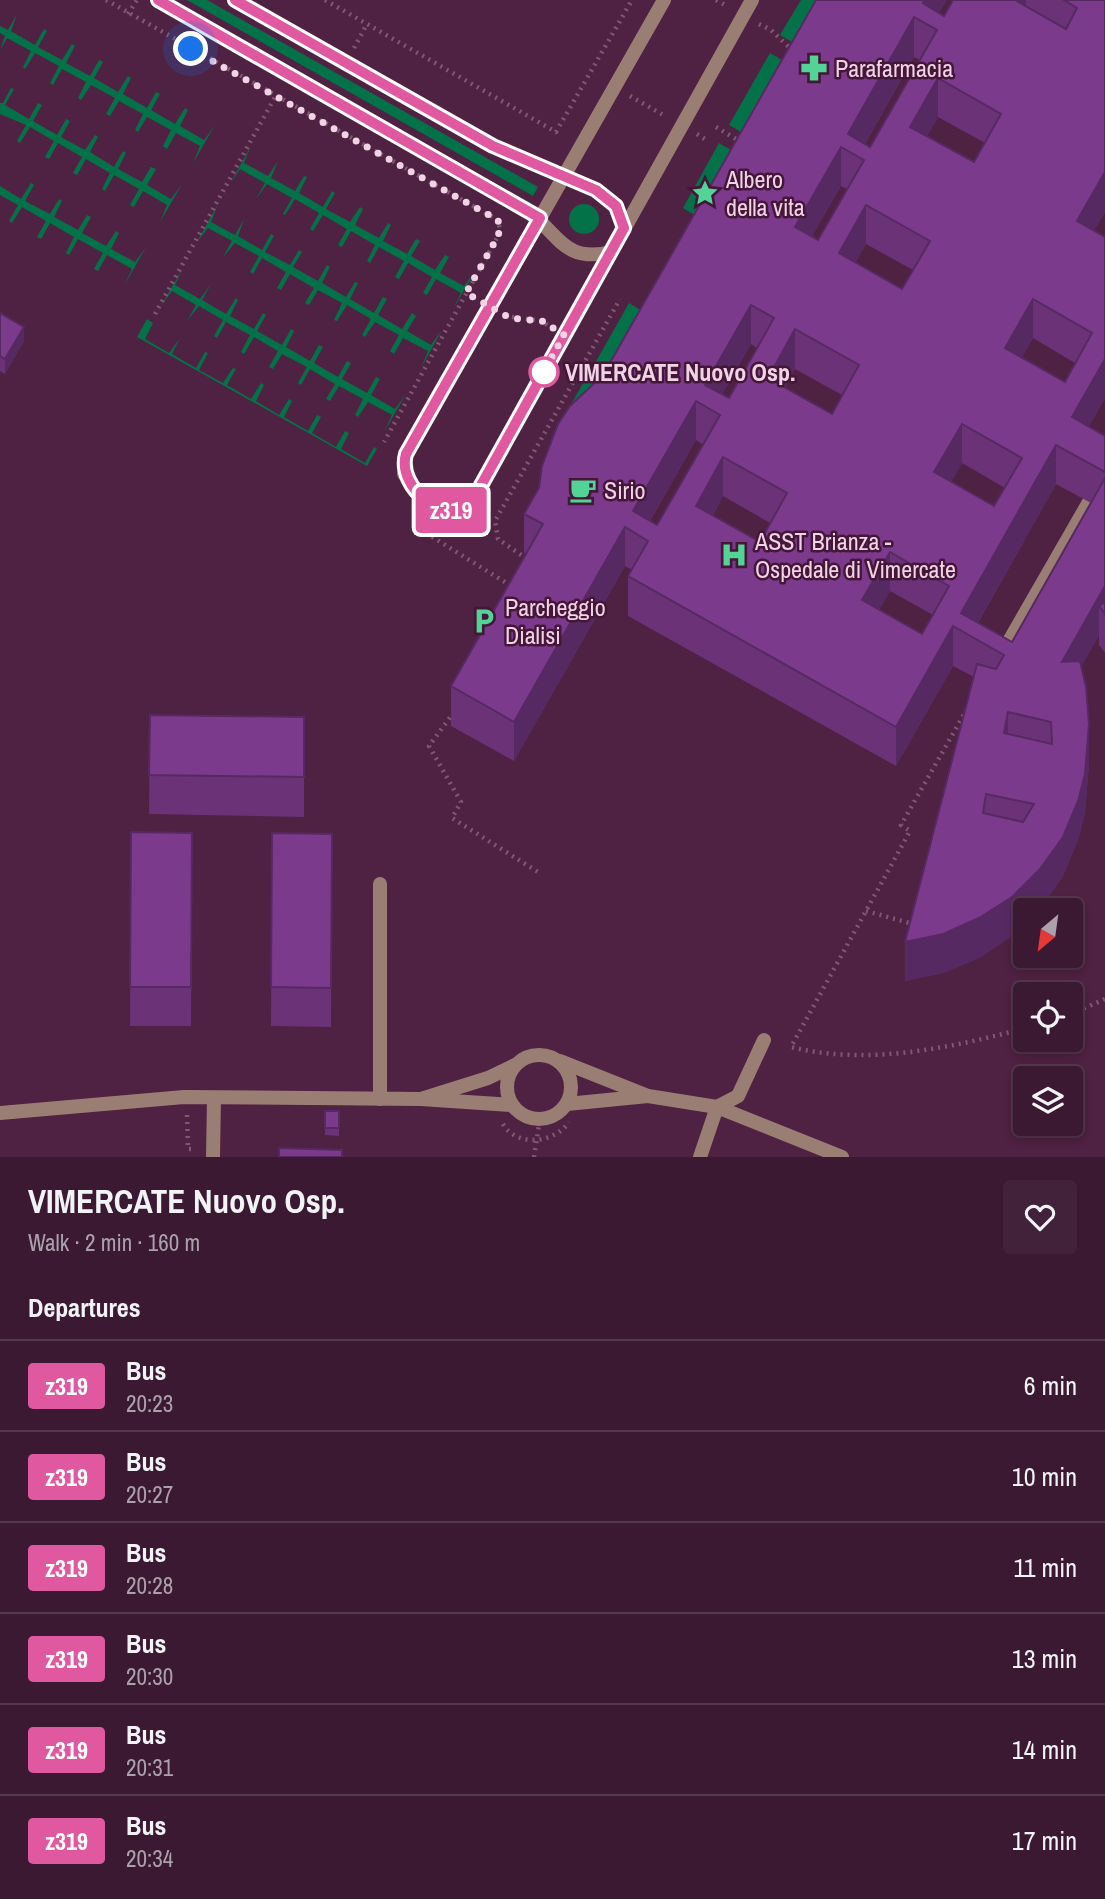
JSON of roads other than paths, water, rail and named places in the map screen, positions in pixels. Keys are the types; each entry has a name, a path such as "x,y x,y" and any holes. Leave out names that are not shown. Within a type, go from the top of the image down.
{"street":[{"path":"158,0 540,218 566,248 581,255 611,252"},
{"path":"235,0 493,146 564,175 607,198 616,206 624,228"},
{"path":"664,0 406,454 404,474 416,492 442,508 463,509 474,498 752,0"},
{"path":"993,671 1089,502"},
{"path":"380,884 380,1099"},
{"path":"700,1157 717,1107 738,1096 765,1040"},
{"path":"421,1099 488,1078 533,1055 553,1058 589,1075 648,1096 717,1107 842,1157"},
{"path":"515,1065 507,1084 512,1105 519,1113 540,1119 559,1112 567,1104 571,1093 568,1072 553,1058"},
{"path":"567,1104 648,1096"},
{"path":"0,1113 184,1097 421,1099 512,1105"},
{"path":"213,1157 214,1098"}],"place":[{"name":"Parafarmacia","path":"814,68"},
{"name":"Albero della vita","path":"705,193"},
{"name":"VIMERCATE Nuovo Osp.","path":"544,372"},
{"name":"Sirio","path":"583,490"},
{"name":"ASST Brianza - Ospedale di Vimercate","path":"734,555"},
{"name":"Parcheggio Dialisi","path":"484,621"}]}
